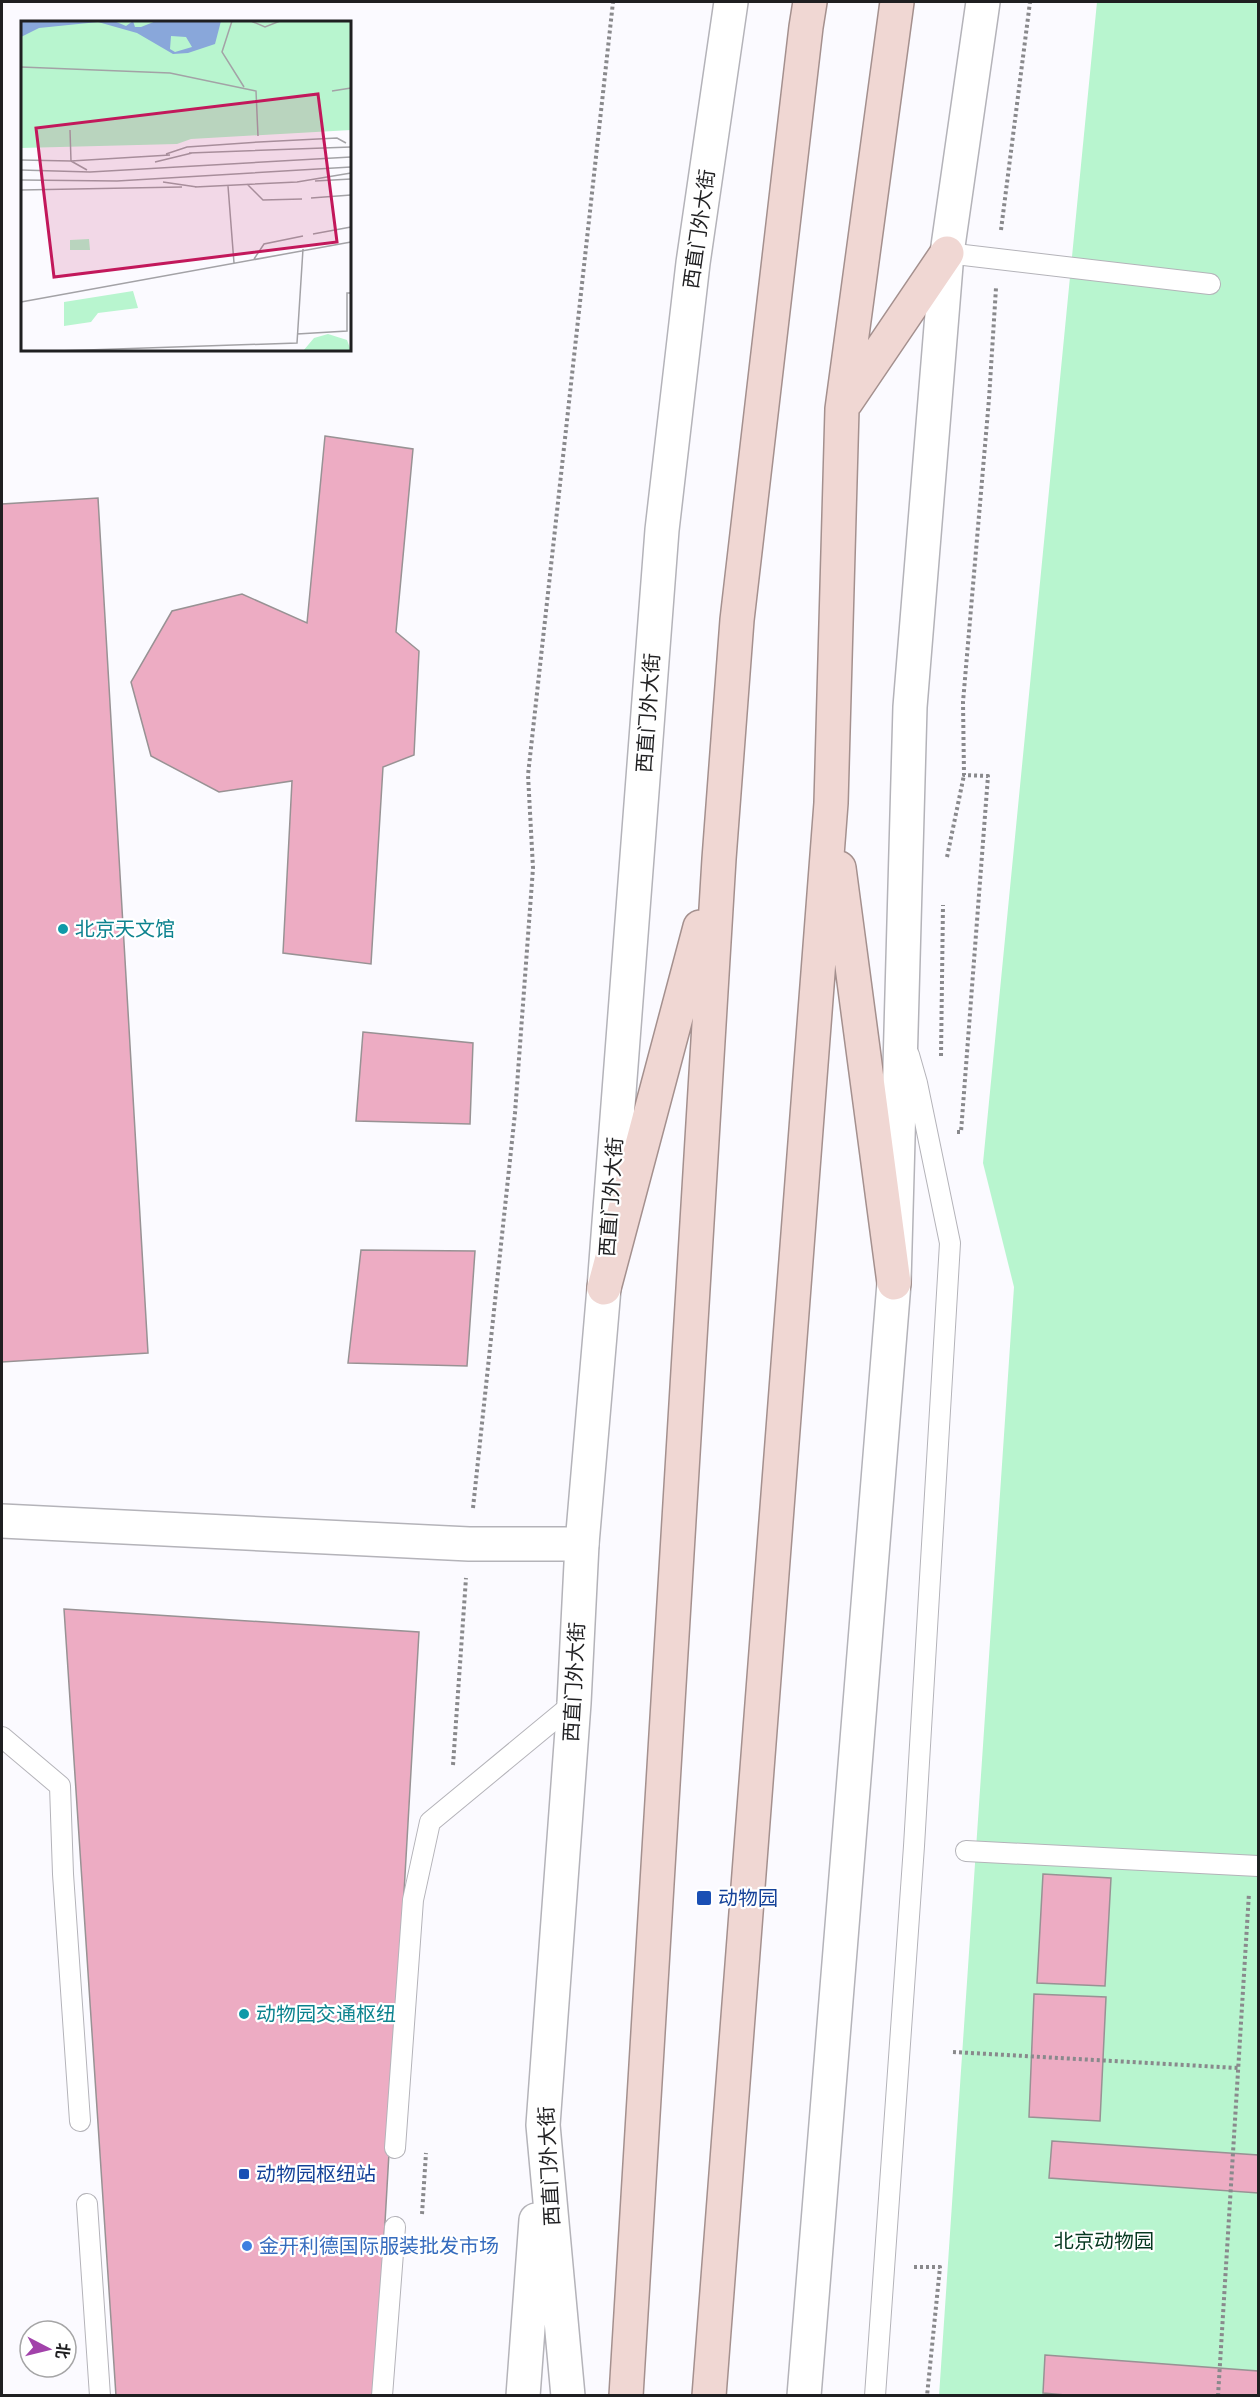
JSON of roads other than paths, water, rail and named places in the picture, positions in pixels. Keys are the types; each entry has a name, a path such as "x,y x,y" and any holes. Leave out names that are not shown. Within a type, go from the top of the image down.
{"highway":[{"path":"626,2396 718,859 737,620 810,2"},
{"path":"709,2396 831,803 842,408 897,2"},
{"path":"842,408 947,253"},
{"path":"831,803 894,1282"},
{"path":"604,1288 718,859"}],"street":[{"name":"西直门外大街","path":"568,2396 543,2125 574,1703 582,1544 662,530 693,263 731,2"},
{"path":"807,2386 894,1282 910,707 947,253 983,2"},
{"path":"2,1521 469,1544 582,1544"},
{"path":"523,2396 543,2125"}],"lane":[{"path":"947,253 1210,284"},
{"path":"875,2396 914,1846 950,1243 917,1083 901,1026"},
{"path":"395,2148 413,1900 430,1822 574,1703"},
{"path":"2,1737 60,1786 63,1874 80,2121"},
{"path":"966,1851 1255,1866"},
{"path":"87,2204 100,2396"},
{"path":"382,2396 395,2227"}],"place":[{"name":"北京天文馆","path":"63,929"},
{"name":"动物园","path":"704,1898"},
{"name":"动物园交通枢纽","path":"244,2014"},
{"name":"动物园枢纽站","path":"244,2174"},
{"name":"金开利德国际服装批发市场","path":"247,2246"}],"park label":[{"name":"北京动物园","path":"1104,2241"}]}
